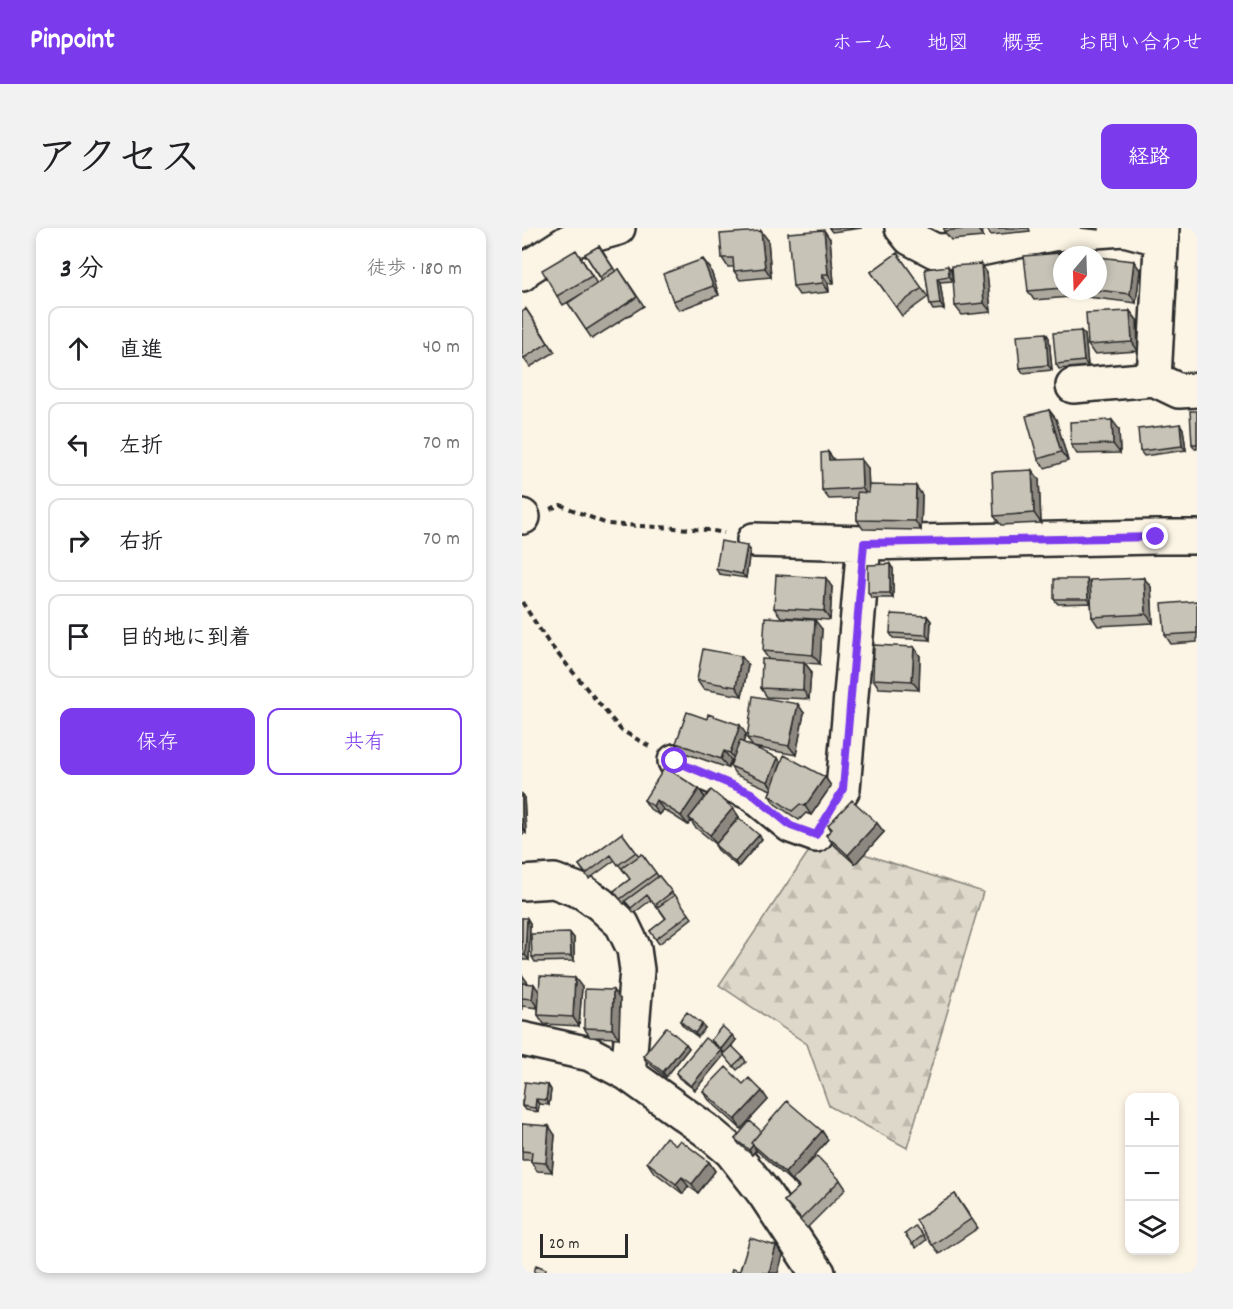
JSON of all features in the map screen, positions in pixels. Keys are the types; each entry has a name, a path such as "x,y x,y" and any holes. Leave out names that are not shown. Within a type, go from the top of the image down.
{"street":[{"path":"522,274 526,269 568,242 618,228"},
{"path":"902,228 910,238 935,251 975,250 1052,234 1124,229 1162,234 1154,379"},
{"path":"1073,386 1154,379 1179,391 1197,390"},
{"path":"754,540 864,543 1197,537"},
{"path":"675,761 751,793 791,826 816,835 843,789 864,543"},
{"path":"522,884 554,881 583,892 622,924 634,949 637,970 628,1074"},
{"path":"522,1039 590,1054 628,1074 706,1130 731,1151 764,1193 810,1269"}],"path":[{"path":"523,516 561,505 607,524 709,530 754,540"},
{"path":"522,602 548,642 621,730 675,761"}],"green space":[{"path":"817,839 983,892 907,1148 829,1106 807,1044 719,985"}],"building":[{"path":"944,228 977,228 944,231"},
{"path":"824,230 828,274 822,274 823,283 793,286 788,233"},
{"path":"761,231 765,268 734,271 733,258 722,258 720,234"},
{"path":"599,246 613,268 600,277 585,254"},
{"path":"576,250 592,276 557,296 542,270"},
{"path":"897,253 922,288 896,307 871,272"},
{"path":"1053,254 1053,289 1028,291 1024,256"},
{"path":"1107,258 1134,261 1130,294 1107,291"},
{"path":"703,259 713,286 673,301 663,274"},
{"path":"981,264 984,303 955,306 952,266"},
{"path":"948,266 949,276 937,278 940,304 930,305 925,269"},
{"path":"619,269 637,297 586,330 568,303"},
{"path":"526,309 548,343 524,358 522,356 522,312"},
{"path":"1130,311 1132,342 1088,345 1086,313"},
{"path":"1081,331 1084,361 1056,364 1053,333"},
{"path":"1046,333 1048,365 1020,368 1017,335"},
{"path":"1049,410 1061,452 1038,459 1026,416"},
{"path":"1190,411 1197,411 1197,444 1192,444"},
{"path":"1112,420 1113,444 1071,445 1070,422"},
{"path":"1180,424 1182,446 1140,451 1138,429"},
{"path":"828,452 829,460 861,459 862,488 822,490 821,453"},
{"path":"1032,470 1034,513 994,516 992,472"},
{"path":"869,485 916,486 915,521 857,520 857,492 869,493"},
{"path":"721,541 747,546 742,574 716,569"},
{"path":"890,564 890,593 868,593 868,565"},
{"path":"776,575 826,578 824,611 774,608"},
{"path":"1144,578 1146,614 1092,617 1090,580"},
{"path":"1054,579 1087,579 1088,599 1054,599"},
{"path":"1197,601 1197,633 1165,635 1162,604"},
{"path":"891,614 927,616 926,635 890,633"},
{"path":"765,617 815,620 813,655 763,651"},
{"path":"874,645 914,647 912,681 873,679"},
{"path":"703,649 741,656 736,687 697,680"},
{"path":"762,659 804,662 803,690 761,688"},
{"path":"753,696 798,704 789,746 747,738"},
{"path":"687,712 707,719 708,714 740,725 730,753 724,751 721,759 676,743"},
{"path":"740,741 778,758 768,782 730,766"},
{"path":"784,755 825,777 805,806 800,804 792,811 769,795"},
{"path":"665,767 699,789 681,816 656,800 653,806 644,800"},
{"path":"711,790 733,808 710,835 689,818"},
{"path":"852,800 877,823 848,855 826,835 832,829 828,825"},
{"path":"739,818 759,835 735,862 715,845"},
{"path":"622,833 636,852 618,865 611,855 586,874 579,865"},
{"path":"642,854 656,873 620,899 614,891 630,879 622,868"},
{"path":"659,876 672,892 655,905 647,895 631,908 625,901"},
{"path":"675,895 689,914 656,939 650,931 666,918 658,907"},
{"path":"522,918 527,918 525,955 522,955"},
{"path":"570,933 571,956 532,957 531,934"},
{"path":"540,976 575,978 573,1017 538,1015"},
{"path":"522,983 534,984 532,999 522,998"},
{"path":"585,989 613,990 612,1029 584,1028"},
{"path":"687,1012 702,1024 695,1033 680,1021"},
{"path":"722,1026 732,1035 721,1049 711,1040"},
{"path":"666,1027 686,1044 663,1072 643,1056"},
{"path":"705,1038 721,1050 691,1086 676,1073"},
{"path":"732,1046 743,1057 733,1066 723,1054"},
{"path":"726,1067 743,1084 749,1078 762,1091 735,1120 703,1091"},
{"path":"525,1082 548,1085 546,1100 536,1099 535,1108 522,1106"},
{"path":"787,1101 822,1131 785,1173 751,1143"},
{"path":"750,1121 761,1131 751,1143 753,1145 749,1150 735,1139"},
{"path":"522,1124 549,1126 546,1163 531,1162 532,1152 522,1151"},
{"path":"666,1137 676,1145 680,1140 709,1162 692,1184 682,1177 676,1184 647,1162"},
{"path":"817,1156 840,1180 801,1219 784,1201 799,1187 792,1180"},
{"path":"955,1194 971,1219 932,1245 916,1220"},
{"path":"915,1226 923,1235 912,1244 905,1234"},
{"path":"750,1238 776,1246 769,1273 739,1273"},
{"path":"536,1265 546,1269 545,1273 534,1273"},
{"path":"732,1269 739,1271 739,1273 731,1273"}],"route":[{"path":"675,761 751,793 791,826 816,835 843,789 864,543 1156,537"}]}
